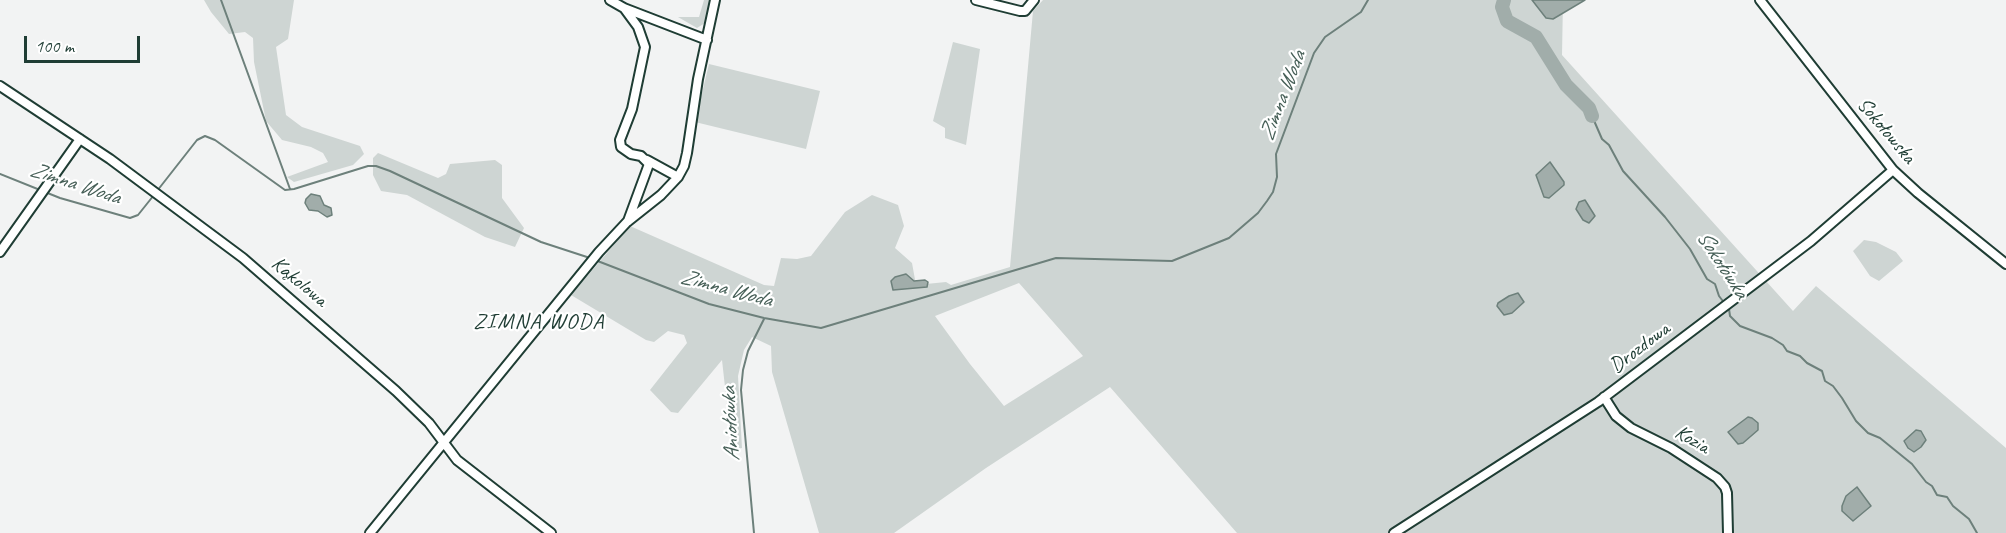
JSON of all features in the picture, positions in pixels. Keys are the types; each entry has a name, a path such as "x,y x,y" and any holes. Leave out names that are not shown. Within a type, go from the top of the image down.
{"street":[{"path":"610,0 624,8 707,40"},
{"path":"370,533 599,252 678,177 687,153 698,79 715,0"},
{"path":"976,0 1025,11 1034,0"},
{"name":"Sokołowska","path":"1760,0 1893,170 2006,264"},
{"path":"624,8 638,27 645,47 632,109 620,140 621,147 678,177"},
{"name":"Kąkolowa","path":"0,86 156,192 243,258 332,334 420,415 457,460 552,533"},
{"path":"0,252 41,196 44,186 80,139"},
{"path":"626,224 649,168 647,160"},
{"name":"Drozdowa","path":"1394,533 1604,398 1811,241 1893,170"},
{"name":"Kozia","path":"1604,398 1616,416 1631,428 1671,448 1717,478 1727,493 1728,533"}],"shaded area":[{"path":"204,0 294,0 288,39 276,47 286,115 302,127 360,146 364,154 353,165 294,182 287,177 328,162 323,153 311,147 282,140 266,121 254,62 253,38 245,32 229,34"},
{"path":"704,0 710,0 705,23 697,28 678,17 699,17"},
{"path":"1043,0 1563,0 1562,55 1793,311 1816,286 2006,448 2006,533 1237,533 1110,387 986,468 894,533 819,533 772,372 771,346 752,337 744,350 738,376 742,448 737,449 733,446 730,432 722,360 678,413 671,412 650,390 687,343 684,335 668,331 654,342 646,340 571,295 630,226 764,285 774,286 781,258 797,259 811,256 845,212 872,195 898,205 904,226 895,248 912,263 916,285 946,282 951,285 1010,267 1033,11","holes":["1019,283 1083,356 1004,406 935,316"]},
{"path":"1532,0 1585,0 1553,19 1546,18"},
{"path":"953,42 980,49 966,145 945,138 945,128 933,121"},
{"path":"709,64 820,91 806,149 695,122"},
{"path":"378,153 438,178 446,174 450,164 495,160 502,165 502,198 524,228 515,247 485,237 407,195 381,191 373,175 373,158"},
{"path":"1550,162 1564,185 1549,198 1544,197 1536,175"},
{"path":"311,194 320,196 324,205 331,208 332,215 327,217 318,211 309,210 305,203"},
{"path":"1585,200 1595,216 1589,223 1583,220 1576,209 1579,202"},
{"path":"1864,240 1876,242 1896,252 1903,261 1879,281 1870,276 1853,251"},
{"path":"906,274 914,281 925,280 928,282 927,287 893,290 891,281 895,277"},
{"path":"1518,293 1524,302 1512,313 1504,315 1497,306 1498,303"},
{"path":"1748,417 1758,423 1758,430 1743,443 1738,444 1728,432"},
{"path":"1916,430 1921,431 1926,440 1914,452 1904,441"},
{"path":"1857,487 1871,506 1853,521 1842,511 1842,506 1846,496"}],"waterway":[{"path":"221,0 290,189"},
{"name":"Zimna Woda","path":"595,260 709,304 764,318 821,328 1056,258 1172,261 1229,238 1258,213 1273,192 1277,177 1276,154 1314,53 1325,37 1361,12 1368,0"},
{"name":"Sokołówka","path":"1504,0 1502,7 1507,21 1536,37 1566,85 1589,108 1592,116"},
{"name":"Sokołówka","path":"1592,116 1602,139 1609,145 1623,171 1665,217 1690,249 1707,279 1715,284 1719,296 1729,309 1730,316 1740,326 1772,338 1783,345 1787,351 1800,356 1807,363 1822,371 1825,381 1833,386 1856,421 1868,433 1880,438 1912,464 1937,495 1947,497 1953,506 1969,519 1977,533"},
{"name":"Zimna Woda","path":"157,191 197,140 205,136 215,140 285,190 368,166 376,166 541,242 590,258"},
{"name":"Zimna Woda","path":"0,174 60,198 130,218 138,215 154,195"},
{"name":"Aniołówka","path":"754,533 741,390 748,351 764,319"}],"district":[{"name":"ZIMNA WODA","path":"539,322"}]}
